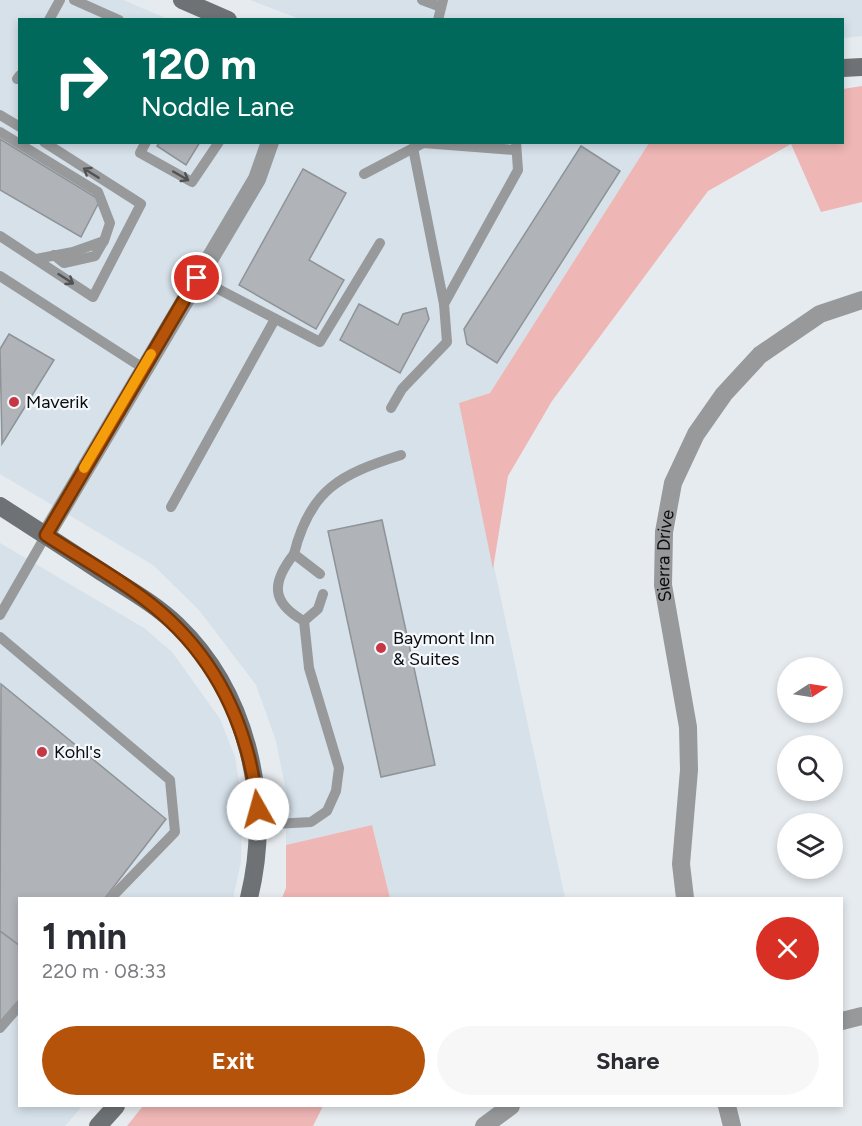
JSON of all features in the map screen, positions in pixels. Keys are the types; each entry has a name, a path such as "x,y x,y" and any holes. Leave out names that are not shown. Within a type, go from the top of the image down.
{"main road":[{"path":"182,0 216,17"},
{"path":"844,69 862,67"},
{"path":"0,506 150,603 194,643 210,665 227,694 249,753 258,809 255,868 249,897"},
{"path":"98,1126 115,1107"}],"street":[{"path":"46,535 257,179 269,144"},
{"name":"Sierra Drive","path":"685,897 681,864 689,770 688,727 663,585 664,532 673,483 696,434 724,394 760,355 820,314 862,300"},
{"path":"843,1022 862,1016"},
{"path":"484,1126 510,1107"},
{"path":"727,1107 732,1126"}],"lane":[{"path":"50,18 60,0"},
{"path":"74,0 114,18"},
{"path":"422,0 442,4"},
{"path":"0,115 18,126"},
{"path":"0,132 18,143"},
{"path":"20,144 98,192 110,223 103,242 36,259"},
{"path":"0,236 93,297 141,204 47,144"},
{"path":"145,144 141,153 192,182 218,144"},
{"path":"364,174 421,144"},
{"path":"444,304 518,170 515,146 454,144"},
{"path":"391,408 402,389 447,342 444,304 413,148"},
{"path":"197,278 320,342 380,243"},
{"path":"0,276 143,368"},
{"path":"171,507 275,319"},
{"path":"304,621 289,612 278,596 278,576 294,554 299,531 309,510 326,489 348,474 401,455"},
{"path":"0,615 46,535"},
{"path":"294,554 320,574"},
{"path":"304,621 318,609 323,594"},
{"path":"256,825 311,822 327,811 336,791 339,768 334,744 315,691 304,621"},
{"path":"0,637 170,780 175,832 112,897"},
{"path":"0,1028 18,1007"}],"shaded area":[{"path":"0,0 123,0 166,18 18,18 18,144 648,144 490,393 459,403 565,897 390,897 372,825 286,845 286,791 276,741 256,685 199,610 153,565 0,474"},
{"path":"250,0 862,0 862,36 844,38 844,18 297,18"},
{"path":"862,86 862,202 821,212 791,144 844,144 844,89"},
{"path":"648,144 791,144 708,191 552,401 508,476 493,569 459,403 490,393"},
{"path":"0,543 144,628 172,652 220,719 235,757 242,801 241,862 233,897 18,897 18,1107 81,1107 65,1126 0,1126"},
{"path":"372,825 390,897 282,897 286,888 286,845"},
{"path":"142,1107 322,1107 313,1126 127,1126"}],"building":[{"path":"0,139 100,200 81,237 0,190"},
{"path":"158,144 199,144 186,165 157,146"},
{"path":"581,146 620,171 497,363 467,344 464,329"},
{"path":"303,169 346,193 309,260 344,280 316,329 239,285"},
{"path":"359,304 398,325 403,314 426,308 429,319 400,373 340,340"},
{"name":"Maverik","path":"9,334 54,360 2,444 0,349"},
{"name":"Baymont Inn & Suites","path":"382,520 435,765 381,777 328,531"},
{"name":"Kohl's","path":"1,684 166,819 106,897 18,897 18,944 0,931"},
{"path":"0,931 18,944 18,1005 0,1025"}],"slow traffic":[{"path":"84,468 151,354"}],"place":[{"name":"Maverik","path":"14,402"},
{"name":"Baymont Inn & Suites","path":"381,648"},
{"name":"Kohl's","path":"42,752"}],"route":[{"path":"197,278 46,535 150,603 176,624 194,643 227,694 238,722 249,753 258,809"}]}
